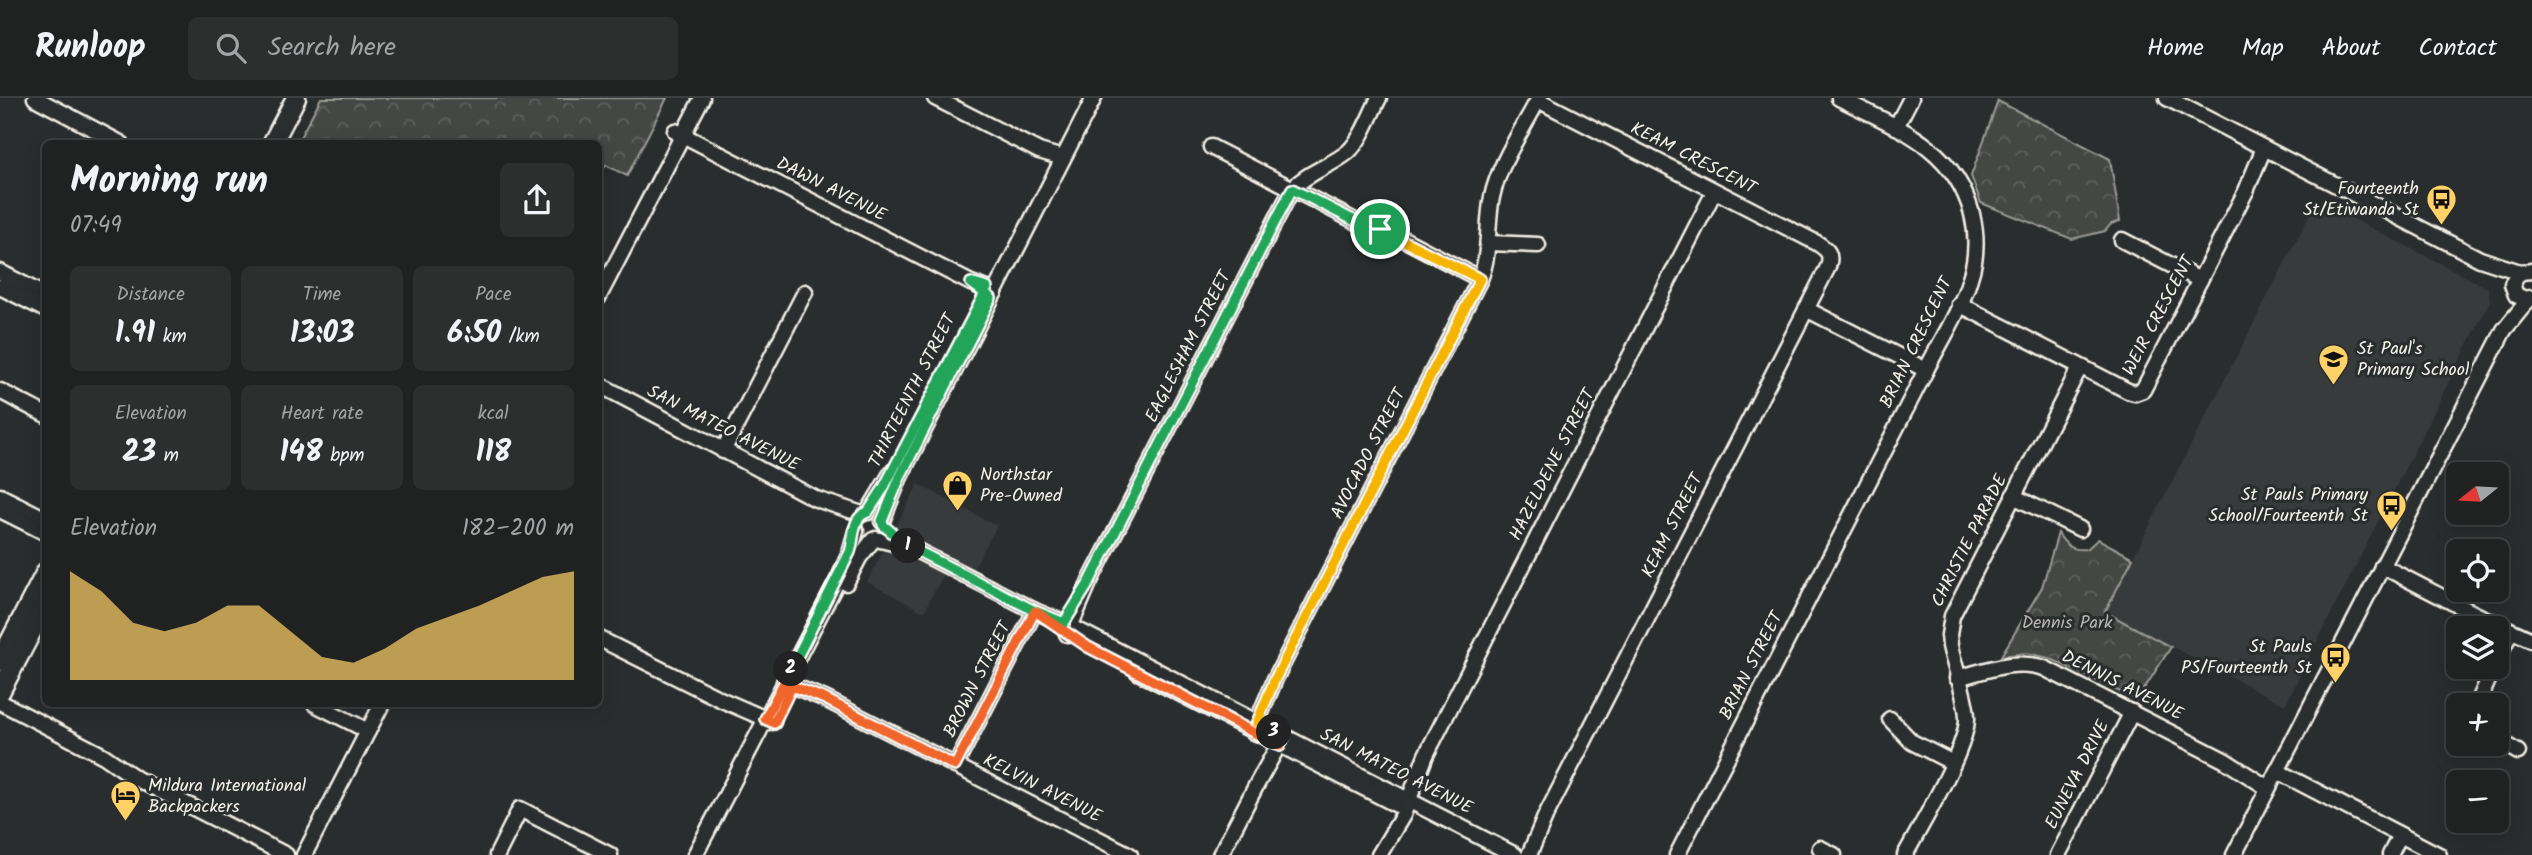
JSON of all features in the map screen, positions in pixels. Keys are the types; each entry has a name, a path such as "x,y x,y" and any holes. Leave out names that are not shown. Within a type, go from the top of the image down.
{"main road":[{"path":"274,140 296,98"},
{"path":"0,661 42,580"},
{"path":"0,692 42,612"}],"street":[{"path":"35,98 114,140"},
{"path":"602,291 679,133 692,98"},
{"path":"602,271 679,133 702,98"},
{"path":"936,98 1057,161"},
{"name":"THIRTEENTH STREET","path":"1057,161 1084,98"},
{"name":"THIRTEENTH STREET","path":"865,513 883,489 1057,161 1094,98"},
{"name":"EAGLESHAM STREET","path":"1066,629 1292,189 1305,177 1348,152 1379,98"},
{"name":"BRIAN CRESCENT","path":"1839,98 1921,141 1943,159 1959,182 1970,207 1976,250 1970,278 1959,304 1861,495"},
{"path":"1896,127 1911,98"},
{"path":"2166,98 2480,259 2526,269"},
{"name":"KEAM CRESCENT","path":"1538,99 1817,243 1829,253"},
{"name":"AVOCADO STREET","path":"1252,725 1480,279 1486,264 1489,212 1495,186 1538,99"},
{"name":"DAWN AVENUE","path":"679,133 989,293"},
{"path":"1211,147 1365,226 1388,232 1480,279"},
{"name":"WEIR CRESCENT","path":"1959,304 2128,391 2134,393 2143,390 2268,150"},
{"name":"HAZELDENE STREET","path":"1382,849 1403,803 1409,780 1426,755 1714,192"},
{"path":"2122,240 2200,280"},
{"path":"1488,243 1538,245"},
{"name":"KEAM STREET","path":"1522,855 1546,815 1828,267 1829,253"},
{"path":"2480,259 2520,297 2531,298"},
{"path":"2504,330 2514,290 2513,279 2526,269"},
{"path":"0,272 42,307"},
{"path":"0,287 42,295"},
{"path":"723,451 805,292"},
{"name":"THIRTEENTH STREET","path":"882,523 900,477 989,293"},
{"path":"2234,855 2504,330 2531,298"},
{"path":"1806,309 1926,370"},
{"name":"CHRISTIE PARADE","path":"1905,855 1963,742 1967,716 1949,635 1952,616 2080,367"},
{"name":"SAN MATEO AVENUE","path":"603,389 816,499 855,530"},
{"path":"0,391 42,413"},
{"name":"BRIAN STREET","path":"1677,855 1861,495"},
{"path":"0,496 42,517"},
{"path":"2013,496 2080,529"},
{"name":"SAN MATEO AVENUE","path":"816,499 865,513"},
{"path":"0,510 42,531"},
{"path":"705,855 850,552 856,520 865,513 876,514 882,523 881,533 859,558 790,681"},
{"name":"SAN MATEO AVENUE","path":"882,523 909,547"},
{"path":"855,530 861,538 874,539"},
{"name":"SAN MATEO AVENUE","path":"874,539 909,547 1279,740 1403,803 1515,855"},
{"path":"2382,566 2532,640"},
{"name":"BROWN STREET","path":"955,766 1035,611"},
{"path":"2509,635 2511,631"},
{"path":"602,640 768,725"},
{"name":"DENNIS AVENUE","path":"1957,678 2007,665 2034,664 2224,760 2400,835 2439,855"},
{"name":"KELVIN AVENUE","path":"790,681 1130,855"},
{"path":"0,702 97,752 137,779 286,855"},
{"path":"321,707 368,731"},
{"path":"304,855 380,707"},
{"name":"EUNEVA DRIVE","path":"2058,855 2132,712"},
{"path":"1890,719 1913,741 1953,763"},
{"path":"695,855 768,725"},
{"path":"1220,855 1279,740"},
{"path":"2509,747 2518,752"},
{"name":"SAN MATEO AVENUE","path":"1403,803 1494,855"},
{"path":"497,855 520,809 610,855"},
{"name":"KEAM STREET","path":"1529,855 1546,815"},
{"path":"2390,855 2400,835"},
{"path":"1820,848 1834,855"}],"shaded area":[{"name":"St Paul's Primary School","path":"2317,200 2488,288 2490,301 2285,705 2105,612"},
{"path":"918,484 997,526 973,569 951,559 924,612 867,582"}],"green space":[{"path":"321,98 667,98 627,176 606,165 602,171 602,140 299,140"},
{"path":"1998,101 2110,159 2120,221 2111,224 2105,231 2072,239 1981,203 1971,176"},
{"name":"Dennis Park","path":"2058,533 2066,544 2073,548 2087,549 2098,539 2133,558 2105,612 2171,647 2137,700 2049,658 2027,653 2001,656 2042,587"}],"place":[{"name":"Fourteenth St/Etiwanda St","path":"2442,226"},
{"name":"St Paul's Primary School","path":"2334,386"},
{"name":"Northstar Pre-Owned","path":"957,512"},
{"name":"St Pauls Primary School/Fourteenth St","path":"2391,532"},
{"name":"St Pauls PS/Fourteenth St","path":"2335,684"},
{"name":"Mildura International Backpackers","path":"125,823"}],"route":[{"path":"1380,229 1365,226 1292,189 1089,583 1064,623 909,547 883,525 890,498 991,298 984,295 971,283 987,288 984,295 883,489 868,512 856,520 850,552 765,719 774,723 792,686 825,699 955,766 1035,611 1088,647 1280,746 1284,737 1257,723 1275,679 1480,279 1380,229"}]}
